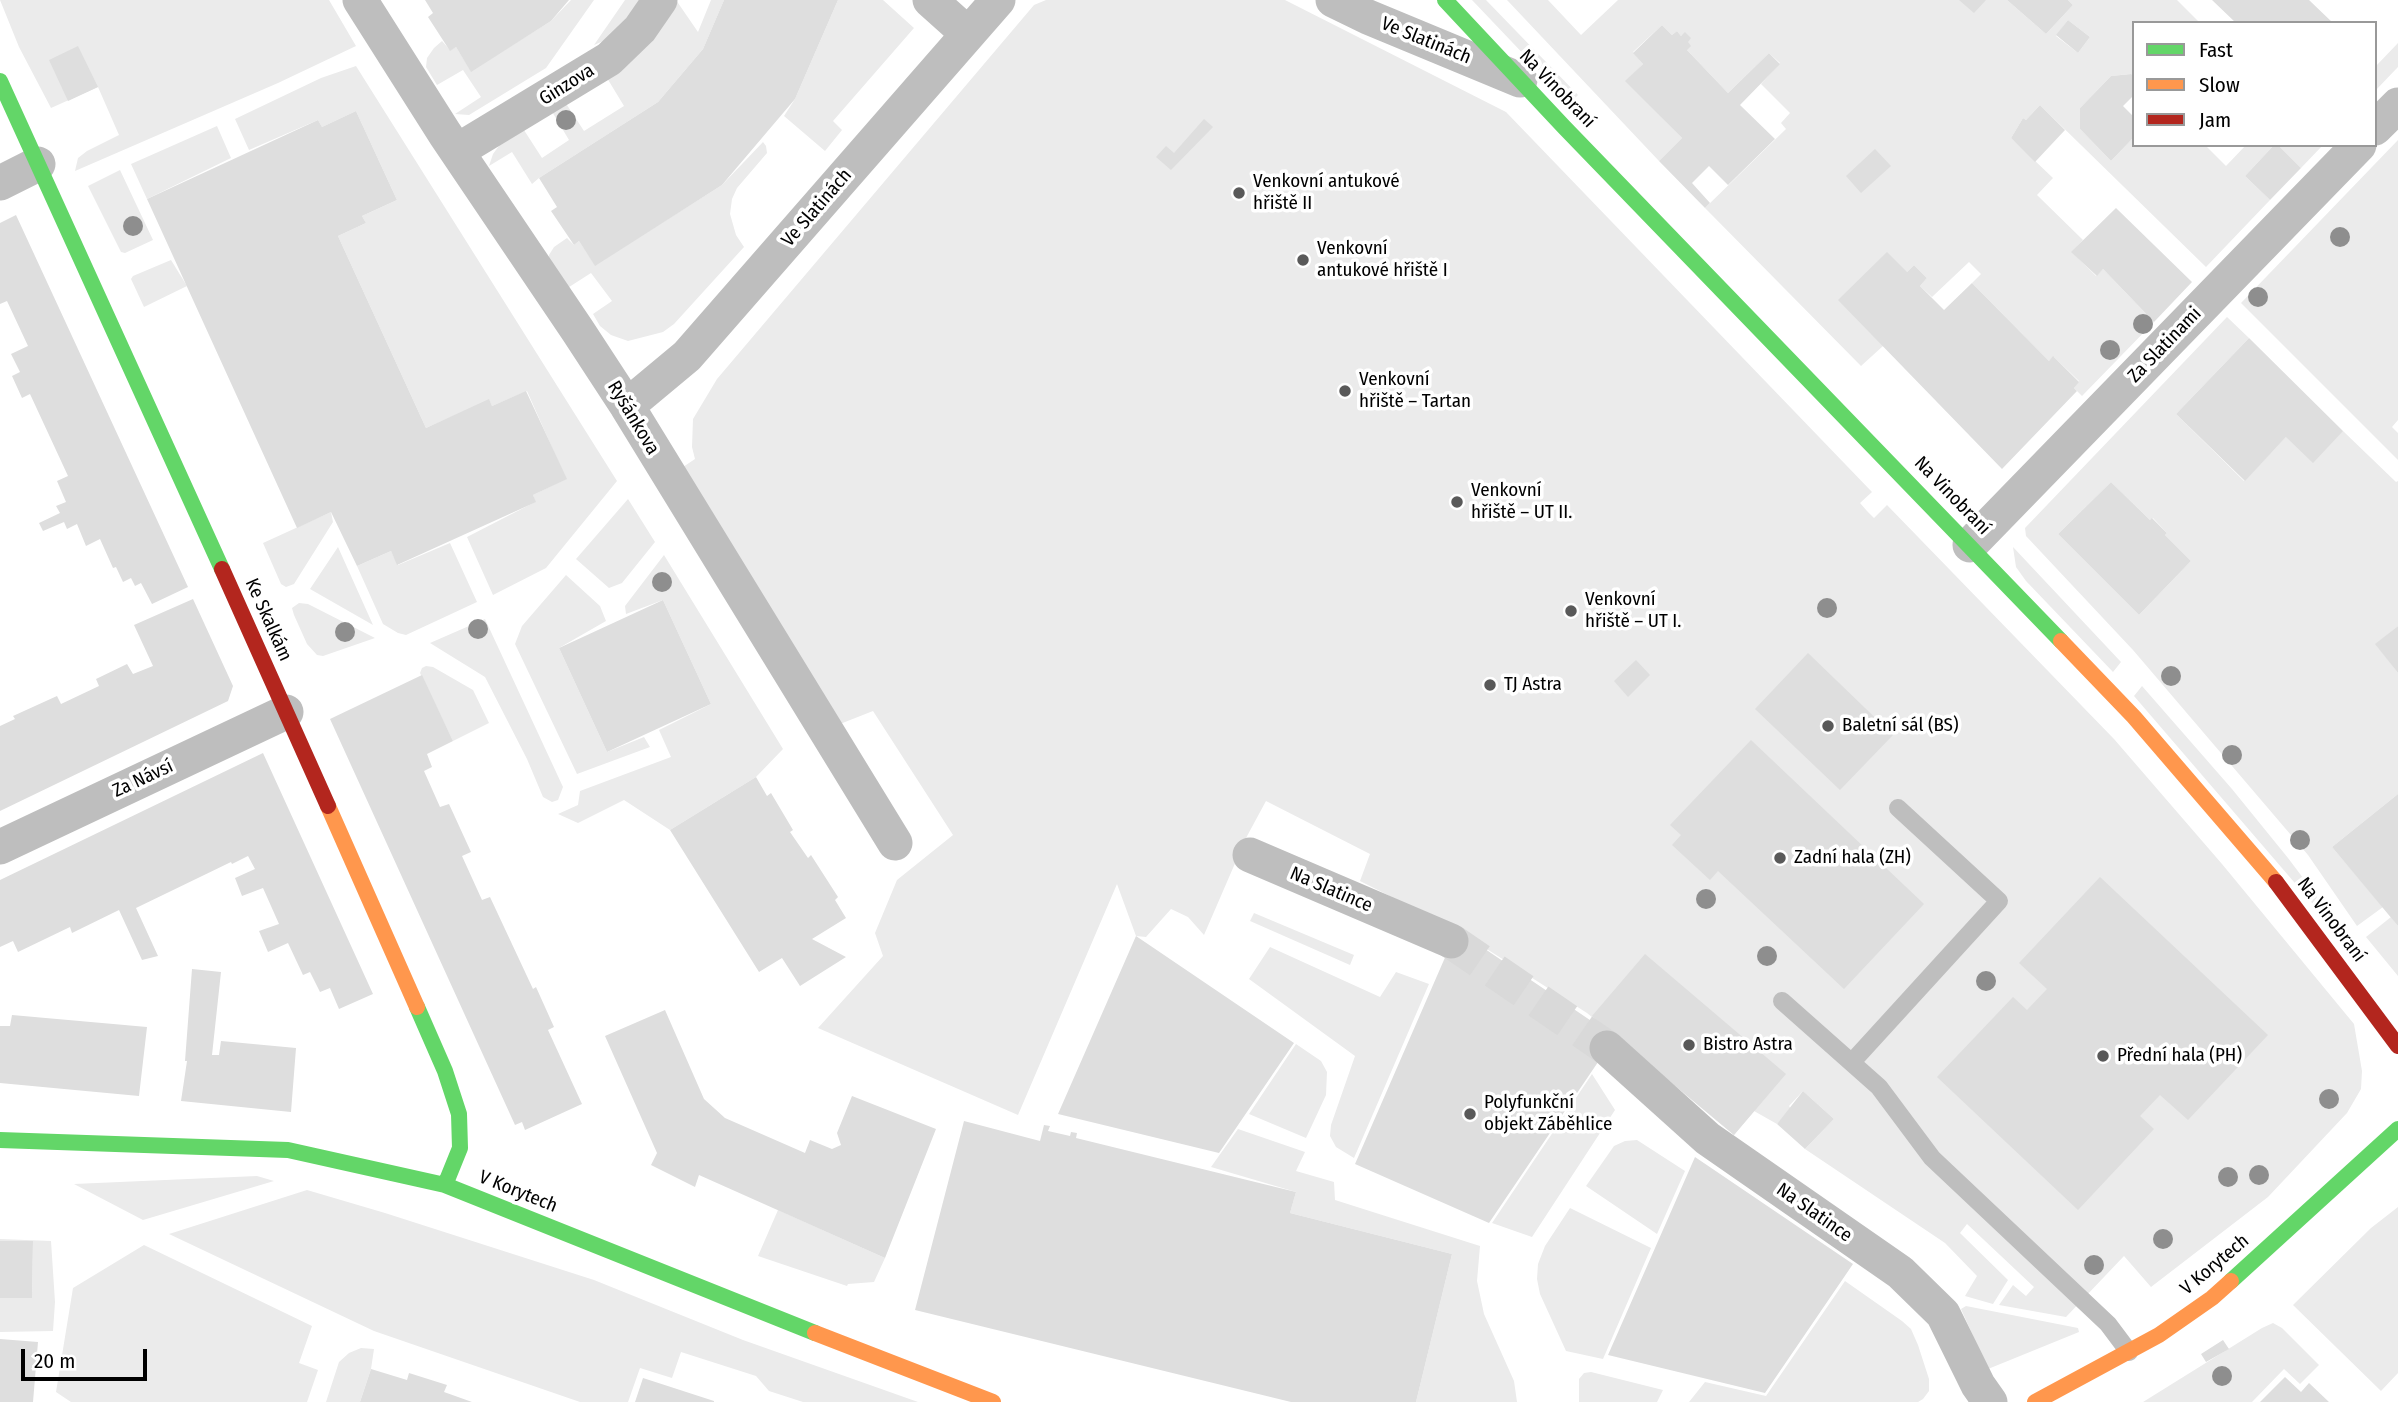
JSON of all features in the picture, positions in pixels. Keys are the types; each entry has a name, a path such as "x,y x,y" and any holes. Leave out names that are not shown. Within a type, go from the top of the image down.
{"street":[{"name":"Ryšánkova","path":"360,0 627,406 895,843"},
{"name":"Ginzova","path":"457,151 569,85 617,52 640,29 660,0"},
{"path":"930,0 968,34"},
{"name":"Ve Slatinách","path":"627,406 687,356 998,0"},
{"name":"Ve Slatinách","path":"1333,0 1520,80"},
{"name":"Na Vinobraní","path":"1445,0 2134,717 2268,871 2398,1046"},
{"name":"Ke Skalkám","path":"0,81 286,712 445,1071 459,1114 460,1148 445,1185"},
{"path":"2377,126 2398,105"},
{"name":"Za Slatinami","path":"1970,545 2357,147"},
{"path":"0,183 38,164"},
{"name":"Za Návsí","path":"0,847 286,712"},
{"name":"Na Slatince","path":"1250,855 1451,941"},
{"name":"Na Slatince","path":"1608,1048 1707,1138 1900,1272 1943,1314 1978,1385 1990,1402"},
{"name":"V Korytech","path":"2035,1402 2159,1335 2212,1298 2398,1129"},
{"name":"V Korytech","path":"0,1140 288,1150 445,1185 993,1402"}],"lane":[{"path":"1852,1062 1999,901 1898,808"},
{"path":"1782,1001 1879,1087 1932,1158 2108,1324 2129,1352"}],"shaded area":[{"path":"0,0 329,0 356,46 278,83 75,171 78,158 119,135 98,87 51,108 19,47"},
{"path":"571,0 594,0 546,68 469,115 455,114 481,97 463,70 437,85 426,67 427,58 434,48 442,41 450,50 456,47 471,71 551,21"},
{"path":"625,0 640,0 608,39 594,45"},
{"path":"676,0 698,32 711,0 724,0 703,49 658,102 532,184 512,152 489,166 493,154 504,139 522,127 542,158 569,140 551,110 565,102 584,131 624,106 607,78"},
{"path":"838,0 883,0 914,28 833,121 842,130 825,151 784,116 795,99"},
{"name":"TJ Astra","path":"1046,0 1285,0 1506,112 1872,492 1860,503 1867,511 1874,518 1887,505 2114,739 2222,864 2354,1024 2362,1071 2361,1089 2347,1113 2268,1197 2151,1287 2124,1256 2066,1317 1999,1305 2013,1285 2026,1296 2034,1287 1967,1224 1960,1233 2008,1280 1993,1304 1965,1296 1977,1276 1945,1243 1805,1149 1834,1119 1803,1091 1777,1124 1754,1111 1734,1135 1587,1013 1457,930 1360,881 1370,854 1266,801 1246,838 1204,935 1188,917 1171,909 1146,937 1136,936 1117,884 1018,1115 818,1028 883,956 875,933 897,880 953,835 873,711 840,724 683,467 695,459 692,447 693,419 717,379 1034,5"},
{"path":"1472,0 1486,0 1578,95 1570,103"},
{"path":"1507,0 1548,0 1581,35 1618,0 2007,0 2046,34 2073,5 2068,0 2177,0 2198,21 2132,21 2132,76 2111,76 2080,108 2080,129 2111,161 2132,139 2132,147 2207,147 2226,166 2244,147 2272,147 2245,176 2270,200 2206,267 2040,105 2026,120 2023,118 2011,138 2053,178 2037,195 2083,240 2072,252 2096,276 2103,269 2154,322 2082,396 2074,388 2079,381 2054,357 2049,361 1972,283 1981,274 1969,262 1932,297 1920,286 1927,278 1914,265 1907,272 1883,346 1861,366 1705,208 1786,129 1781,123 1790,113 1761,84 1780,63 1769,53 1728,93 1687,50 1685,33 1681,36 1677,31 1672,35 1662,25 1633,52 1643,64 1626,81 1682,138 1659,161","holes":["2068,20 2090,37 2078,53 2056,36"]},
{"path":"2398,43 2398,67 2377,89 2377,65"},
{"path":"356,66 617,481 546,568 493,595 467,537 535,502 533,495 566,479 527,391 492,406 489,400 426,428 338,236 366,223 362,216 397,200 356,111 322,127 318,120 249,150 235,119 321,78"},
{"path":"217,126 231,158 147,199 131,164"},
{"path":"2398,140 2398,420 2392,427 2398,433 2398,460 2241,303"},
{"path":"763,142 767,153 737,188 732,199 730,214 736,235 744,247 674,324 663,332 628,341 611,335 600,326 593,314 612,301 591,273 566,289 549,265 549,255 554,247 567,238 574,245 579,241 595,265 722,185"},
{"path":"2280,147 2321,147 2301,168"},
{"path":"120,170 153,240 125,253 121,252 88,186"},
{"path":"171,260 187,286 144,307 131,279"},
{"path":"2227,317 2249,338 2176,414 2244,481 2286,437 2343,431 2398,481 2398,626 2376,644 2398,673 2398,794 2332,847 2383,907 2357,926 2308,855 2133,650 2026,536 2025,528","holes":["2111,482 2150,520 2153,518 2167,533 2165,535 2191,561 2139,615 2058,534"]},
{"path":"628,499 655,542 622,583 609,588 576,559"},
{"path":"331,512 333,522 294,584 286,587 281,584 263,543"},
{"path":"450,543 477,602 406,635 383,624 357,566 391,551 398,565"},
{"path":"338,547 373,625 310,589"},
{"path":"2013,547 2121,662 2113,672 2026,581 2016,567"},
{"path":"664,555 783,749 756,777 670,830 624,800 578,823 558,814 578,805 580,791 671,757 659,730 711,704 663,600 626,614 625,606"},
{"path":"566,575 600,606 606,621 559,648 607,752 644,737 650,747 577,774 515,644 522,626"},
{"path":"299,603 308,604 375,638 323,656 317,655 307,644 294,615 292,608"},
{"path":"485,619 563,787 558,800 552,802 543,797 527,759 485,677 430,643"},
{"path":"426,666 433,667 473,690 489,723 453,741 420,673"},
{"path":"2142,686 2288,858 2346,935 2343,939 2134,696"},
{"path":"1254,913 1354,955 1350,965 1250,921"},
{"path":"2391,917 2398,926 2398,976 2366,937"},
{"path":"1270,947 1380,997 1396,972 1429,984 1354,1158 1336,1147 1330,1136 1331,1125 1355,1056 1249,979"},
{"path":"1296,1044 1321,1061 1327,1072 1326,1095 1306,1138 1249,1114"},
{"path":"1592,1074 1615,1110 1532,1237 1492,1223"},
{"path":"1238,1129 1305,1152 1296,1171 1334,1182 1335,1200 1480,1246 1477,1281 1484,1314 1514,1381 1517,1402 1416,1402 1452,1254 1290,1213 1296,1192 1211,1167"},
{"path":"1637,1140 1685,1171 1657,1234 1586,1186 1614,1146"},
{"path":"257,1176 274,1181 143,1220 74,1184"},
{"path":"307,1190 594,1280 743,1340 918,1402 803,1402 769,1391 756,1376 681,1352 672,1378 640,1368 628,1402 580,1402 374,1331 169,1234"},
{"path":"2398,1207 2398,1373 2381,1391 2293,1305 2371,1228"},
{"path":"1570,1208 1651,1248 1603,1359 1566,1351 1540,1294 1538,1264 1545,1246"},
{"path":"778,1210 885,1258 874,1282 847,1286 758,1256"},
{"path":"0,1239 51,1241 55,1302 53,1331 0,1332 0,1298 32,1297 33,1242"},
{"path":"144,1245 312,1326 299,1363 318,1370 307,1402 71,1402 56,1392 73,1288"},
{"path":"1845,1281 1911,1329 1929,1379 1929,1391 1923,1399 1918,1402 1689,1402 1705,1382 1766,1396"},
{"path":"1966,1306 2078,1328 2079,1332 1988,1369 1961,1309"},
{"path":"2273,1323 2282,1328 2319,1365 2300,1384 2284,1369 2252,1402 2143,1402 2262,1328"},
{"path":"361,1348 374,1349 371,1369 360,1402 326,1402 339,1362 349,1353"},
{"path":"1591,1372 1663,1390 1657,1402 1579,1402 1579,1379 1584,1373"}],"building":[{"path":"425,0 569,0 551,21 471,72 456,47 450,51 428,17 433,13"},
{"path":"724,0 838,0 795,99 722,185 595,266 579,241 574,245 551,211 557,207 539,178 658,102 703,49"},
{"path":"1959,0 1986,0 1974,13"},
{"path":"2007,0 2068,0 2073,5 2046,34"},
{"path":"2212,0 2309,0 2331,21 2234,21"},
{"path":"2068,20 2090,37 2078,53 2056,35"},
{"path":"1662,25 1672,35 1677,31 1681,36 1685,32 1691,38 1688,42 1691,46 1687,50 1728,93 1769,53 1780,64 1740,105 1775,139 1728,185 1709,166 1692,183 1710,203 1705,208 1659,161 1682,138 1625,81 1643,64 1633,53"},
{"path":"78,46 98,87 68,101 49,60"},
{"path":"2132,75 2132,97 2123,106 2132,115 2132,139 2111,161 2080,129 2080,108 2111,76"},
{"path":"2040,105 2065,130 2035,162 2011,138 2023,118 2026,120"},
{"path":"356,111 397,200 362,216 366,223 338,236 426,428 489,399 492,406 526,391 567,479 533,495 536,502 397,565 391,551 357,566 331,512 297,528 147,199 318,120 322,127"},
{"path":"1204,119 1213,127 1171,170 1156,157 1166,146 1174,153"},
{"path":"2272,147 2280,147 2301,168 2270,200 2245,176"},
{"path":"1875,149 1891,166 1861,193 1846,176"},
{"path":"2116,208 2192,282 2154,322 2103,269 2097,276 2071,252"},
{"path":"16,215 188,587 152,604 141,583 135,586 131,578 123,582 116,567 113,568 100,539 86,546 77,524 67,529 64,522 43,531 39,523 60,513 56,506 66,502 57,481 68,476 30,394 22,398 12,376 20,372 11,354 28,346 7,301 0,304 0,223"},
{"path":"1887,252 1907,272 1914,265 1927,278 1920,286 1944,310 1972,283 2049,361 2053,356 2079,382 2074,388 2077,391 2002,469 1838,300"},
{"path":"2249,338 2343,431 2313,463 2286,437 2245,481 2176,414"},
{"path":"2111,482 2150,520 2152,518 2191,561 2139,615 2058,534"},
{"path":"193,599 233,686 228,701 0,811 0,726 15,719 13,716 57,696 61,704 99,686 96,679 127,664 133,674 153,666 134,625"},
{"path":"663,600 711,704 607,752 559,648"},
{"path":"2398,626 2398,673 2375,644"},
{"name":"Baletní sál (BS)","path":"1808,653 1893,735 1840,790 1755,709"},
{"path":"1636,660 1650,675 1628,697 1614,681"},
{"path":"422,675 453,741 427,754 432,767 424,771 440,807 449,804 471,852 462,856 482,900 490,897 533,989 536,987 554,1027 548,1030 582,1104 525,1130 522,1122 515,1125 330,719"},
{"name":"Zadní hala (ZH)","path":"1751,740 1924,904 1844,989 1718,871 1710,880 1672,845 1681,835 1670,825"},
{"path":"263,753 373,994 339,1009 330,988 320,992 310,972 303,975 288,943 268,952 259,931 279,924 263,888 242,896 235,878 255,869 248,856 136,908 158,956 142,960 119,910 72,933 70,927 18,952 13,941 0,947 0,880"},
{"path":"756,777 767,796 771,793 793,830 790,832 808,858 811,855 838,897 835,900 846,918 812,939 846,957 800,986 782,958 759,972 670,830"},
{"path":"2398,794 2398,926 2332,847"},
{"name":"Přední hala (PH)","path":"2100,877 2268,1035 2188,1120 2160,1095 2140,1116 2154,1129 2078,1210 1937,1077 2013,997 2027,1010 2047,989 2019,963"},
{"name":"Polyfunkční objekt Záběhlice","path":"1457,930 1615,1037 1489,1223 1355,1164"},
{"path":"1136,936 1294,1043 1219,1153 1058,1114"},
{"name":"Bistro Astra","path":"1645,954 1786,1074 1734,1135 1592,1016"},
{"path":"192,969 221,972 212,1055 219,1055 221,1041 296,1048 291,1112 181,1101 187,1061"},
{"path":"665,1010 704,1099 725,1118 805,1153 810,1140 832,1149 841,1145 837,1133 852,1096 936,1129 885,1258 699,1175 695,1187 651,1165 657,1153 605,1036"},
{"path":"12,1015 147,1027 139,1096 0,1083 0,1026 10,1026"},
{"path":"1803,1091 1834,1119 1805,1149 1777,1124"},
{"path":"964,1121 1040,1141 1044,1125 1050,1126 1048,1131 1070,1136 1071,1132 1077,1133 1076,1138 1296,1192 1290,1213 1452,1254 1416,1402 1291,1402 915,1310"},
{"path":"1695,1157 1853,1264 1765,1393 1608,1355"},
{"path":"0,1241 33,1241 32,1298 0,1298"},
{"path":"0,1339 38,1342 33,1402 0,1402"},
{"path":"2223,1340 2229,1349 2206,1362 2201,1354"},
{"path":"371,1369 407,1380 409,1373 447,1385 444,1392 472,1402 360,1402"},
{"path":"2285,1377 2301,1392 2309,1383 2329,1402 2260,1402"},
{"path":"643,1378 714,1401 714,1402 635,1402"}],"tunnel":[{"path":"1451,941 1607,1048"}],"traffic: fast":[{"path":"1445,0 1564,127 2061,641"},
{"path":"0,81 222,569"},
{"path":"417,1007 445,1071 459,1114 460,1148 445,1185"},
{"path":"2231,1281 2398,1129"},
{"path":"0,1140 288,1150 445,1185 815,1333"}],"traffic: slow":[{"path":"2061,641 2134,717 2276,882"},
{"path":"328,806 417,1007"},
{"path":"2035,1402 2159,1335 2212,1298 2231,1281"},
{"path":"815,1333 993,1402"}],"traffic: jam":[{"path":"222,569 328,806"},
{"path":"2276,882 2398,1046"}],"place":[{"name":"Venkovní antukové hřiště II","path":"1239,193"},
{"name":"Venkovní antukové hřiště I","path":"1303,260"},
{"name":"Venkovní hřiště – Tartan","path":"1345,391"},
{"name":"Venkovní hřiště – UT II.","path":"1457,502"},
{"name":"Venkovní hřiště – UT I.","path":"1571,611"},
{"name":"TJ Astra","path":"1490,685"},
{"name":"Baletní sál (BS)","path":"1828,726"},
{"name":"Zadní hala (ZH)","path":"1780,858"},
{"name":"Bistro Astra","path":"1689,1045"},
{"name":"Přední hala (PH)","path":"2103,1056"},
{"name":"Polyfunkční objekt Záběhlice","path":"1470,1114"}]}
